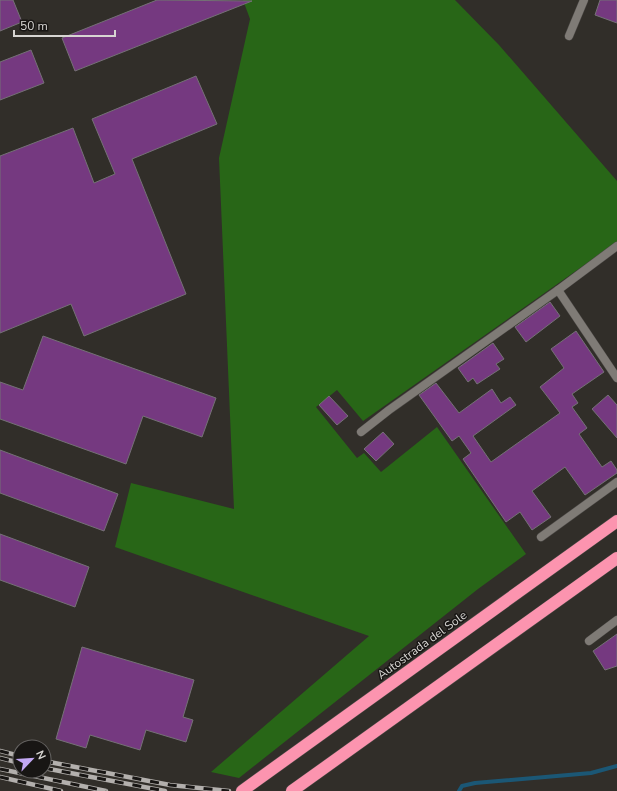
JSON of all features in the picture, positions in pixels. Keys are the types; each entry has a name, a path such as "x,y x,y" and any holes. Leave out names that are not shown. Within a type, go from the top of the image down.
{"highway":[{"name":"Autostrada del Sole","path":"242,791 617,521"},
{"path":"292,791 617,558"}],"street":[{"path":"569,36 584,0"},
{"path":"361,432 388,410 558,290 617,246"},
{"path":"558,290 617,378"},
{"path":"540,537 617,482"},
{"path":"589,641 617,620"}],"green space":[{"path":"243,0 455,0 499,45 617,181 617,242 363,421 337,390 316,407 357,458 364,453 381,472 437,427 526,554 478,589 239,778 211,772 369,636 115,547 131,483 234,509 219,158 250,19"}],"building":[{"path":"0,0 13,0 22,22 0,31"},
{"path":"157,0 252,1 75,71 62,38"},
{"path":"600,0 617,0 617,23 595,15"},
{"path":"31,50 44,83 0,100 0,62"},
{"path":"196,76 217,124 132,159 186,294 84,336 71,304 0,333 0,156 73,128 94,183 115,174 92,119"},
{"path":"550,302 560,316 526,342 515,327"},
{"path":"576,331 604,372 572,394 578,403 572,407 587,428 579,434 602,467 611,461 617,470 617,473 585,495 565,467 532,491 551,517 532,530 520,512 506,522 463,459 471,453 459,436 452,441 419,395 436,383 459,413 492,389 501,403 510,397 516,405 473,436 491,462 560,413 540,387 564,368 551,349"},
{"path":"43,336 216,398 202,437 143,416 126,464 0,419 0,382 23,390"},
{"path":"493,343 504,359 496,364 500,369 477,384 473,378 468,382 458,368"},
{"path":"608,395 617,405 617,438 592,409"},
{"path":"329,396 348,416 337,425 319,405"},
{"path":"383,432 394,444 376,461 364,449"},
{"path":"0,450 118,494 104,531 0,493"},
{"path":"0,534 89,567 75,607 0,580"},
{"path":"617,634 617,666 605,670 593,651"},
{"path":"82,647 194,680 183,717 193,720 186,742 146,730 140,750 90,735 86,748 56,739"}],"waterway":[{"path":"459,791 462,786 475,783 591,773 617,766"}],"railway":[{"path":"0,751 12,754"},
{"path":"0,758 12,761"},
{"path":"52,763 170,785 229,791"},
{"path":"0,769 106,791"},
{"path":"52,770 165,791"},
{"path":"0,777 61,791"}]}
